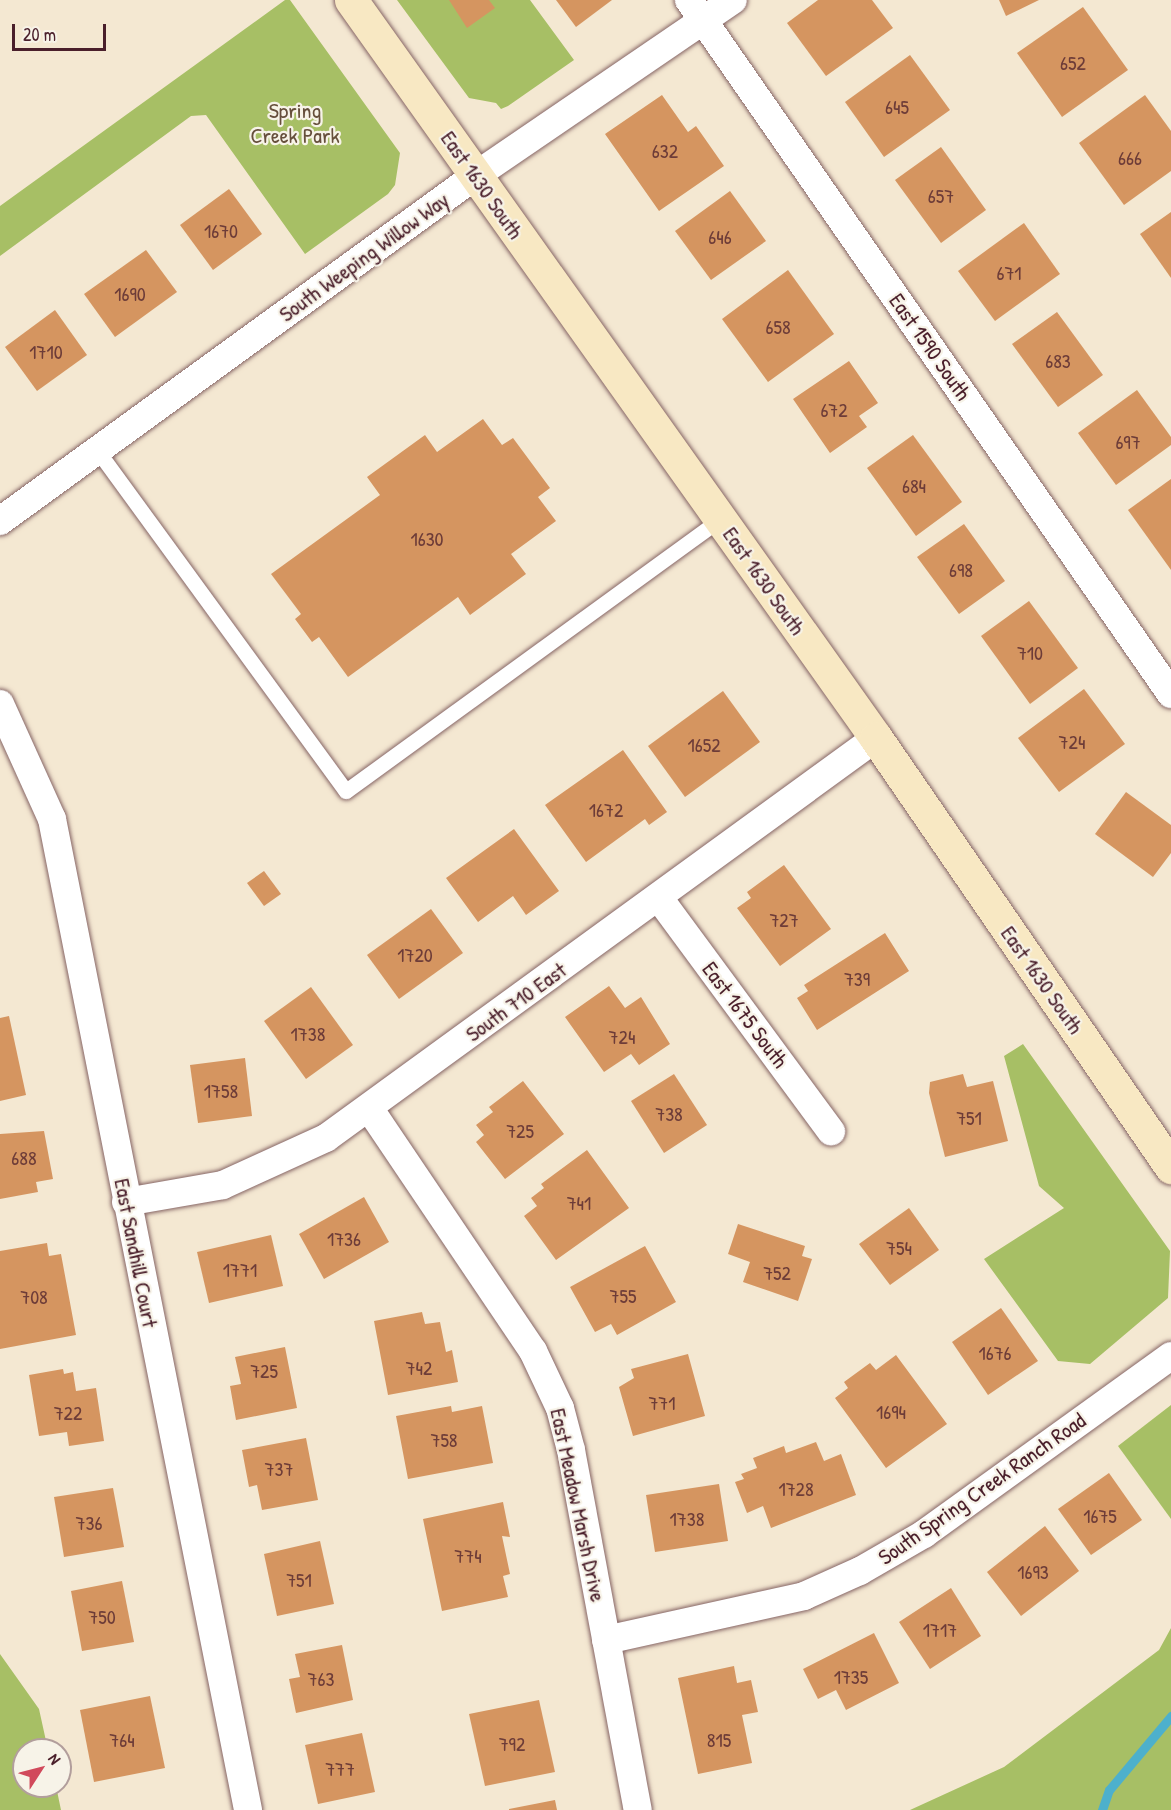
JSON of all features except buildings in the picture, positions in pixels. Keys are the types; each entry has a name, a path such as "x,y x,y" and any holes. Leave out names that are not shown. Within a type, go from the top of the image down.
{"street":[{"name":"East 1630 South","path":"351,0 876,738 1171,1167"},
{"name":"South Weeping Willow Way","path":"0,521 475,176 696,9 733,0"},
{"name":"East 1590 South","path":"696,9 1171,694"},
{"name":"East Sandhill Court","path":"0,704 52,819 248,1810"},
{"name":"South 710 East","path":"126,1202 234,1181 326,1138 876,738"},
{"name":"East 1675 South","path":"659,898 831,1131"},
{"name":"East Meadow Marsh Drive","path":"369,1108 534,1351 560,1408 638,1810"},
{"name":"South Spring Creek Ranch Road","path":"606,1640 804,1596 860,1571 924,1534 1171,1356"}],"lane":[{"path":"97,450 346,791 720,519"}],"green space":[{"name":"Spring Creek Park","path":"285,0 290,0 400,153 395,185 388,194 305,254 206,115 191,116 0,256 0,206"},
{"path":"397,0 530,0 574,60 501,109 496,103 469,98"},
{"path":"1023,1044 1170,1251 1168,1298 1090,1364 1058,1361 984,1259 1064,1208 1039,1186 1004,1056"},
{"path":"1171,1405 1171,1519 1118,1446"},
{"path":"1171,1628 1171,1810 910,1810 1004,1767 1159,1650"},
{"path":"0,1654 39,1709 45,1738 12,1738 12,1798 58,1798 61,1810 0,1810"}],"waterway":[{"path":"1102,1810 1109,1790 1171,1716"}]}
